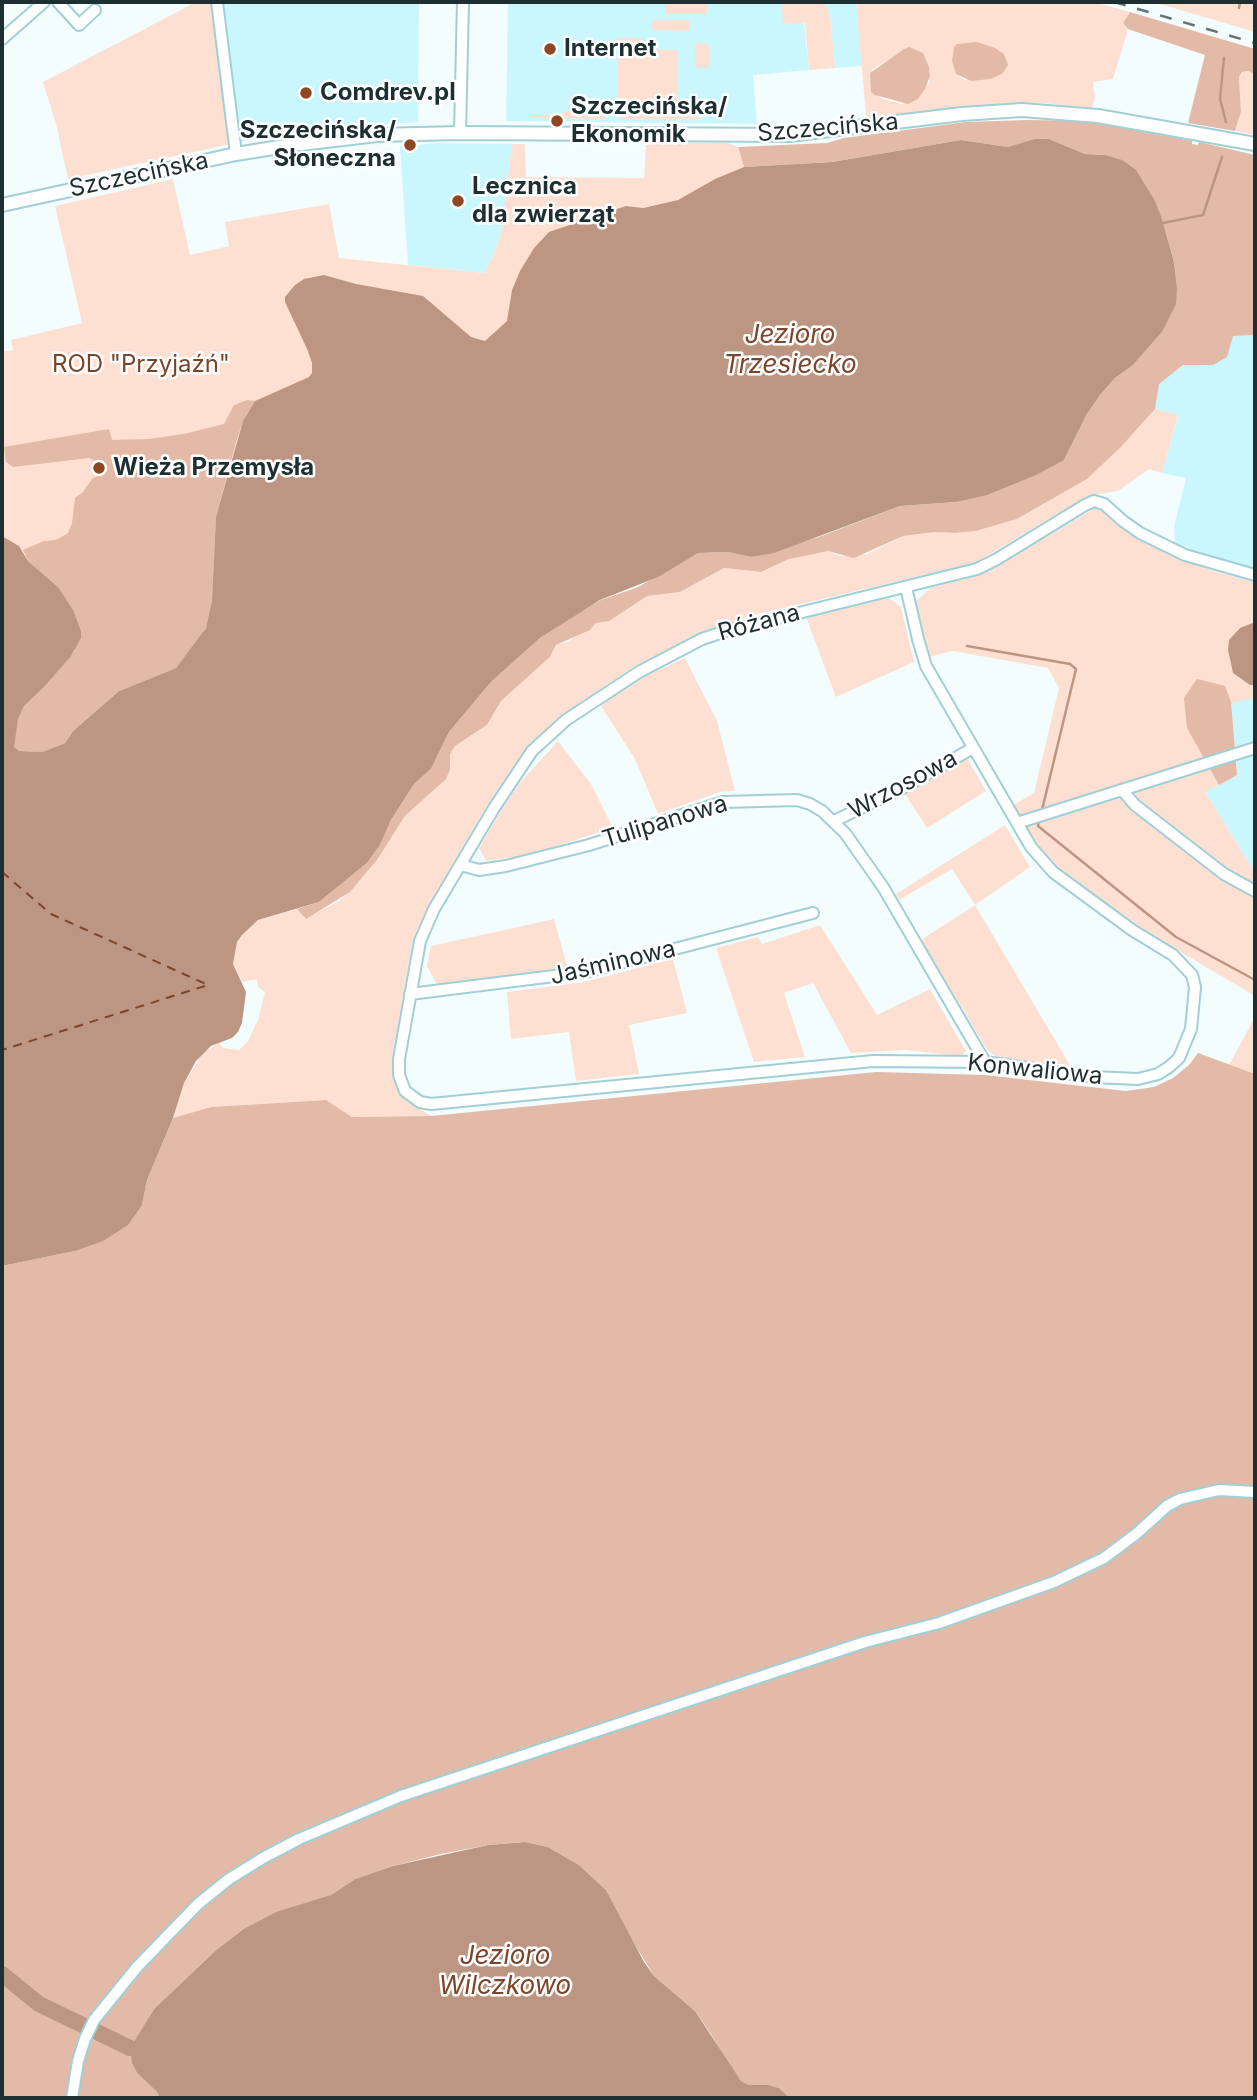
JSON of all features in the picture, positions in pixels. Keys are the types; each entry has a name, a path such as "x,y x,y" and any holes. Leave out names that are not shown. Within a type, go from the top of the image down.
{"street":[{"path":"2,39 44,2"},
{"path":"58,2 79,25 95,10"},
{"path":"217,2 236,154"},
{"path":"460,133 463,2"},
{"name":"Szczecińska","path":"2,205 236,154 348,138 460,133 789,135 961,114 1021,110 1080,113 1255,144"},
{"name":"Różana","path":"410,994 420,941 433,909 532,751 566,720 639,672 702,639 968,572 986,565 1094,501 1104,504 1140,533 1185,555 1255,575"},
{"name":"Konwaliowa","path":"410,994 399,1059 399,1075 405,1091 420,1102 431,1104 873,1061 985,1062 1119,1079 1138,1079 1157,1074 1169,1067 1179,1058 1191,1029 1195,986 1192,975 1162,947 1132,930 1053,872 1031,847 926,666 906,587"},
{"name":"Wrzosowa","path":"834,821 899,790 973,748"},
{"path":"1017,823 1255,748"},
{"path":"1122,790 1135,805 1224,874 1255,891"},
{"name":"Tulipanowa","path":"461,865 479,870 506,866 589,845 703,807 731,801 797,800 816,807 845,834 883,887 985,1062"},
{"name":"Jaśminowa","path":"410,994 586,972 813,913"},
{"path":"72,2098 78,2061 94,2020 137,1967 198,1904 229,1879 299,1839 414,1791 864,1642 939,1623 1054,1582 1104,1558 1167,1506 1180,1499 1219,1490 1255,1492"}],"shaded area":[{"path":"219,2 419,2 418,122 342,127 238,142 224,11 221,11"},
{"path":"508,2 782,2 784,24 804,22 809,70 753,75 757,124 506,121"},
{"path":"825,2 856,2 862,66 835,68 830,16"},
{"path":"1130,12 1255,49 1255,74 1242,72 1239,77 1241,112 1235,131 1188,123 1205,55 1128,29 1123,23"},
{"path":"977,42 1004,54 1008,65 1002,74 990,79 971,81 956,74 952,61 954,47 957,44"},
{"path":"909,47 923,53 929,67 930,76 918,99 908,104 871,92 870,73"},
{"path":"1086,121 1255,155 1255,335 1233,336 1227,357 1213,365 1183,365 1159,384 1155,409 1087,479 1017,519 976,531 903,536 854,558 828,551 789,559 761,572 724,568 680,592 647,596 609,621 596,623 590,630 556,645 550,657 501,701 487,725 455,746 450,754 450,770 446,779 405,816 377,860 350,892 306,919 297,909 319,902 367,863 414,784 431,769 449,732 491,682 540,638 580,612 601,600 638,587 698,553 728,552 751,557 819,537 900,506 956,502 1064,460 1087,414 1100,395 1115,378 1133,365 1162,332 1177,287 1174,262 1162,219 1105,155 1085,154 1049,139 1034,139 1008,147 961,140 832,162 744,167 738,147 827,143 844,138 966,122"},
{"path":"434,143 512,144 502,229 495,252 484,273 408,265 400,147"},
{"path":"1255,335 1255,568 1205,555 1175,543 1174,526 1186,478 1162,473 1178,416 1155,409 1158,384 1183,365 1213,365 1233,336"},
{"path":"247,400 255,401 243,421 216,517 212,601 209,622 201,636 176,668 119,691 73,731 65,743 42,752 19,751 14,747 14,740 24,706 75,650 58,587 28,561 23,550 44,541 56,540 68,533 75,498 92,479 104,472 101,464 89,458 13,467 6,462 4,447 109,429 112,440 184,434 224,424 234,405"},
{"path":"1197,679 1225,686 1231,702 1237,775 1219,785 1187,728 1184,698"},
{"path":"1255,698 1255,873 1205,792 1237,775 1231,702"},
{"path":"1198,1053 1255,1074 1255,2098 790,2098 779,2088 749,2085 741,2081 731,2068 695,2011 654,1976 606,1890 579,1865 548,1847 525,1842 488,1845 441,1854 355,1879 331,1895 214,1952 155,2008 132,2063 137,2073 160,2098 2,2098 2,1266 75,1251 142,1205 147,1180 173,1118 211,1107 326,1100 352,1117 431,1116 876,1072 985,1075 1126,1091 1154,1087 1173,1078 1189,1065"}],"green space":[{"path":"196,2 213,2 231,144 68,179 56,124 43,82"},
{"path":"665,2 707,2 707,14 665,14"},
{"path":"782,2 825,2 830,16 835,68 809,70 805,23 783,24"},
{"path":"856,2 1094,2 1130,12 1123,23 1128,29 1113,79 1093,82 1095,97 1092,108 1043,103 1007,103 875,119 866,116","holes":["923,53 929,67 929,82 918,99 902,104 880,98 872,70 897,54","952,61 990,79 965,80 956,74"]},
{"path":"1153,2 1255,2 1255,32"},
{"path":"689,20 689,31 651,30 651,21"},
{"path":"617,38 644,39 645,49 678,50 678,101 687,102 687,109 617,107"},
{"path":"695,43 707,44 709,47 709,68 695,68"},
{"path":"1251,71 1255,74 1255,135 1235,131 1241,112 1239,77 1242,72"},
{"path":"583,110 591,115 604,115 605,119 529,118 529,115 558,115 565,111"},
{"path":"620,114 699,116 698,120 620,119"},
{"name":"ROD \"Przyjaźń\"","path":"728,143 738,147 744,167 715,179 678,200 643,208 626,206 534,248 512,290 518,345 323,349 212,601 2,785 36,569 19,546 2,536 2,352 13,350 11,340 82,323 55,206 173,179 190,255 229,246 225,222 329,204 339,258 484,273 495,252 502,229 512,144 525,144 526,177 644,178 646,145"},
{"path":"1155,409 1178,415 1162,473 1149,469 1118,491 1087,496 975,563 754,615 700,633 635,666 562,715 527,746 488,804 428,906 413,939 392,1059 392,1076 400,1095 431,1116 352,1117 326,1100 211,1107 173,1118 184,1083 203,1053 219,1043 223,1048 239,1050 248,1041 258,1020 265,992 258,987 257,979 242,982 233,964 237,942 242,935 258,920 297,909 306,918 339,901 377,860 405,816 446,779 450,770 450,754 455,746 487,725 501,701 550,657 556,645 569,641 647,596 680,592 724,568 761,572 789,559 816,552 828,551 841,556 867,554 903,536 976,531 1017,519 1087,479"},
{"path":"1095,508 1130,534 1170,555 1212,571 1255,582 1255,622 1240,628 1230,640 1228,650 1233,673 1255,685 1255,698 1231,703 1237,775 1205,792 1255,873 1255,996 1135,925 1057,867 1036,844 1013,805 1034,793 1059,688 1048,668 952,651 929,657 915,602 931,588 970,578 994,568"},
{"path":"889,598 901,607 914,662 836,697 806,617"},
{"path":"685,658 717,721 735,791 720,792 658,814 635,759 601,706 624,686"},
{"path":"558,741 591,784 613,828 528,855 486,861 479,848 500,812 519,784"},
{"path":"967,758 986,791 927,828 905,794"},
{"path":"1005,825 1030,867 975,905 952,869 899,900 896,894"},
{"path":"975,905 1070,1065 1001,1060 988,1051 921,940"},
{"path":"554,919 568,969 437,985 427,966 431,946"},
{"path":"820,925 877,1015 930,989 966,1051 961,1056 905,1050 851,1053 813,983 784,993 805,1057 754,1062 716,948 758,937 762,944"},
{"path":"673,959 687,1013 629,1025 639,1074 576,1081 569,1032 511,1039 507,992 584,982"},
{"path":"1255,1017 1255,1074 1229,1065"}],"water":[{"name":"Jezioro Trzesiecko","path":"1034,139 1049,139 1085,154 1105,155 1122,160 1136,170 1155,201 1162,219 1174,262 1177,287 1176,304 1162,332 1133,365 1115,378 1100,395 1087,414 1064,460 987,495 956,502 900,506 774,553 751,557 728,552 698,553 658,577 600,600 540,638 491,682 449,732 431,769 414,784 367,863 319,902 258,920 237,942 233,964 246,992 242,1023 232,1038 211,1046 196,1061 184,1083 173,1118 147,1180 142,1205 128,1225 103,1241 75,1251 2,1266 2,536 19,546 28,561 58,587 73,610 81,631 81,638 71,656 24,706 18,719 14,747 19,751 42,752 65,743 73,731 119,691 176,668 206,628 212,601 216,517 243,421 255,401 309,377 312,373 308,351 285,302 285,297 304,279 324,275 356,284 423,296 471,337 485,341 507,321 512,290 520,271 534,248 549,232 626,206 643,208 678,200 715,179 744,167 832,162 961,140 1008,147"},
{"path":"1255,622 1255,685 1250,685 1233,673 1228,650 1229,640 1240,628"},
{"name":"Jezioro Wilczkowo","path":"525,1842 548,1847 579,1865 606,1890 644,1962 654,1976 695,2011 741,2081 749,2085 779,2088 790,2098 160,2098 137,2073 132,2063 130,2048 155,2008 214,1952 244,1929 276,1912 331,1895 355,1879 393,1866 488,1845"}],"waterway":[{"path":"1239,8 1240,2"},
{"path":"1224,58 1220,99 1226,122"},
{"path":"1163,223 1203,215 1222,157"},
{"path":"967,646 1070,664 1076,669 1042,810"},
{"path":"1039,820 1038,826 1176,937 1255,980"},
{"path":"2,1974 39,2004 130,2048"}],"ferry route":[{"path":"2,872 51,914 208,985 2,1050"}],"railway":[{"path":"1114,2 1255,43"}],"place":[{"name":"Internet","path":"550,49"},
{"name":"Comdrev.pl","path":"306,93"},
{"name":"Szczecińska/ Ekonomik","path":"557,121"},
{"name":"Szczecińska/ Słoneczna","path":"410,145"},
{"name":"Lecznica dla zwierząt","path":"458,201"},
{"name":"Wieża Przemysła","path":"99,468"}]}
